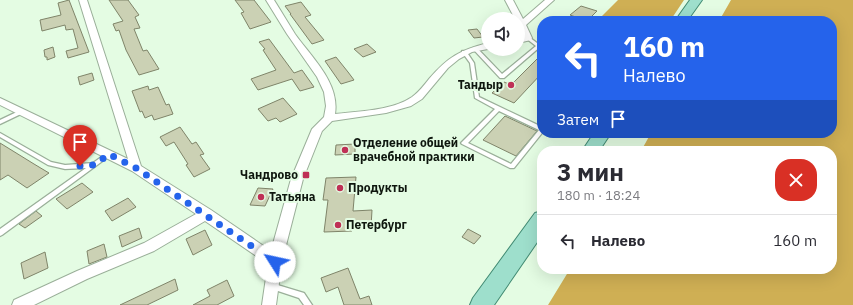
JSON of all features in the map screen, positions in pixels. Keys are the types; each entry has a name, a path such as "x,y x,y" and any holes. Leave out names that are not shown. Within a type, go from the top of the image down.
{"main road":[{"path":"685,16 696,0"},
{"path":"481,305 537,226"}],"street":[{"path":"83,0 136,168"},
{"path":"269,305 275,262 297,179 317,129 328,118 331,106 322,77 291,34 270,0"},
{"path":"509,0 516,12"},
{"path":"525,21 550,0"},
{"path":"525,31 528,38 525,39"},
{"path":"328,118 393,108 416,99 455,56 481,48"},
{"path":"0,101 136,168 207,214 275,262"},
{"path":"20,305 82,275 149,247 207,214"}],"lane":[{"path":"528,38 537,44"},
{"path":"475,49 502,77 537,49"},
{"path":"464,52 472,63 477,98 537,127"},
{"path":"498,109 464,143 512,167 537,135"},
{"path":"0,122 21,112"},
{"path":"0,135 50,164 65,167 94,165"},
{"path":"0,233 109,154"},
{"path":"271,286 301,295 308,305"}],"shaded area":[{"path":"618,0 684,0 673,16 602,16"},
{"path":"731,0 853,0 853,305 548,305 567,274 837,274 837,146 644,146 648,138 837,138 837,16 722,16"}],"building":[{"path":"69,0 89,52 68,58 66,51 78,48 73,29 66,30 65,25 42,31 40,20 61,15 58,3"},
{"path":"109,0 128,0 139,15 135,17 140,28 134,29 143,51 147,50 159,69 139,75 126,50 119,30 116,31 113,24 123,21"},
{"path":"235,0 254,0 271,22 250,29 241,13 244,12"},
{"path":"301,2 311,15 305,17 324,40 312,44 285,6"},
{"path":"581,6 597,11 592,16 570,15"},
{"path":"477,29 481,34 481,37 474,38 468,30"},
{"path":"269,39 294,73 302,70 314,87 300,91 292,79 258,90 251,79 276,70 263,50 265,49 259,42"},
{"path":"367,44 376,52 363,57 354,49"},
{"path":"53,47 55,57 47,60 44,50"},
{"path":"336,57 354,80 341,84 325,61"},
{"path":"537,59 537,78 514,103 492,93 504,82 511,85"},
{"path":"92,73 94,80 80,85 78,77"},
{"path":"148,86 149,90 158,87 166,105 169,104 173,114 154,120 152,115 145,118 142,111 140,112 132,91"},
{"path":"283,98 297,114 280,122 276,118 268,121 258,109"},
{"path":"505,116 537,131 516,156 483,140"},
{"path":"180,127 192,144 196,142 204,154 200,155 210,169 194,177 186,165 188,164 174,142 166,146 160,137"},
{"path":"0,143 49,173 27,188 8,175 0,180"},
{"name":"Отделение общей врачебной практики","path":"355,144 355,154 335,155 336,145"},
{"path":"356,177 353,211 372,210 371,227 352,228 352,231 324,232 328,200 323,200 326,178"},
{"path":"82,183 93,192 67,209 56,199"},
{"name":"Татьяна","path":"258,188 273,189 265,206 250,205"},
{"path":"128,198 136,207 112,221 105,211"},
{"path":"36,211 42,216 25,228 19,224"},
{"path":"139,228 142,238 122,247 119,236"},
{"path":"468,229 481,236 474,244 462,237"},
{"path":"205,230 212,245 193,255 186,239"},
{"path":"104,244 107,257 89,264 87,251"},
{"path":"45,252 48,268 24,279 21,263"},
{"path":"348,268 360,299 369,296 372,305 344,305 338,287 326,292 321,278"},
{"path":"175,279 178,290 147,305 120,305"},
{"path":"227,280 234,296 217,305 193,305 210,296 207,290"}],"place":[{"name":"Тандыр","path":"511,85"},
{"name":"Отделение общей врачебной практики","path":"345,150"},
{"name":"Чандрово","path":"306,175"},
{"name":"Продукты","path":"340,188"},
{"name":"Татьяна","path":"261,197"},
{"name":"Петербург","path":"338,225"}],"route":[{"path":"80,166 94,165 109,154 136,168 207,214 275,262"}]}
